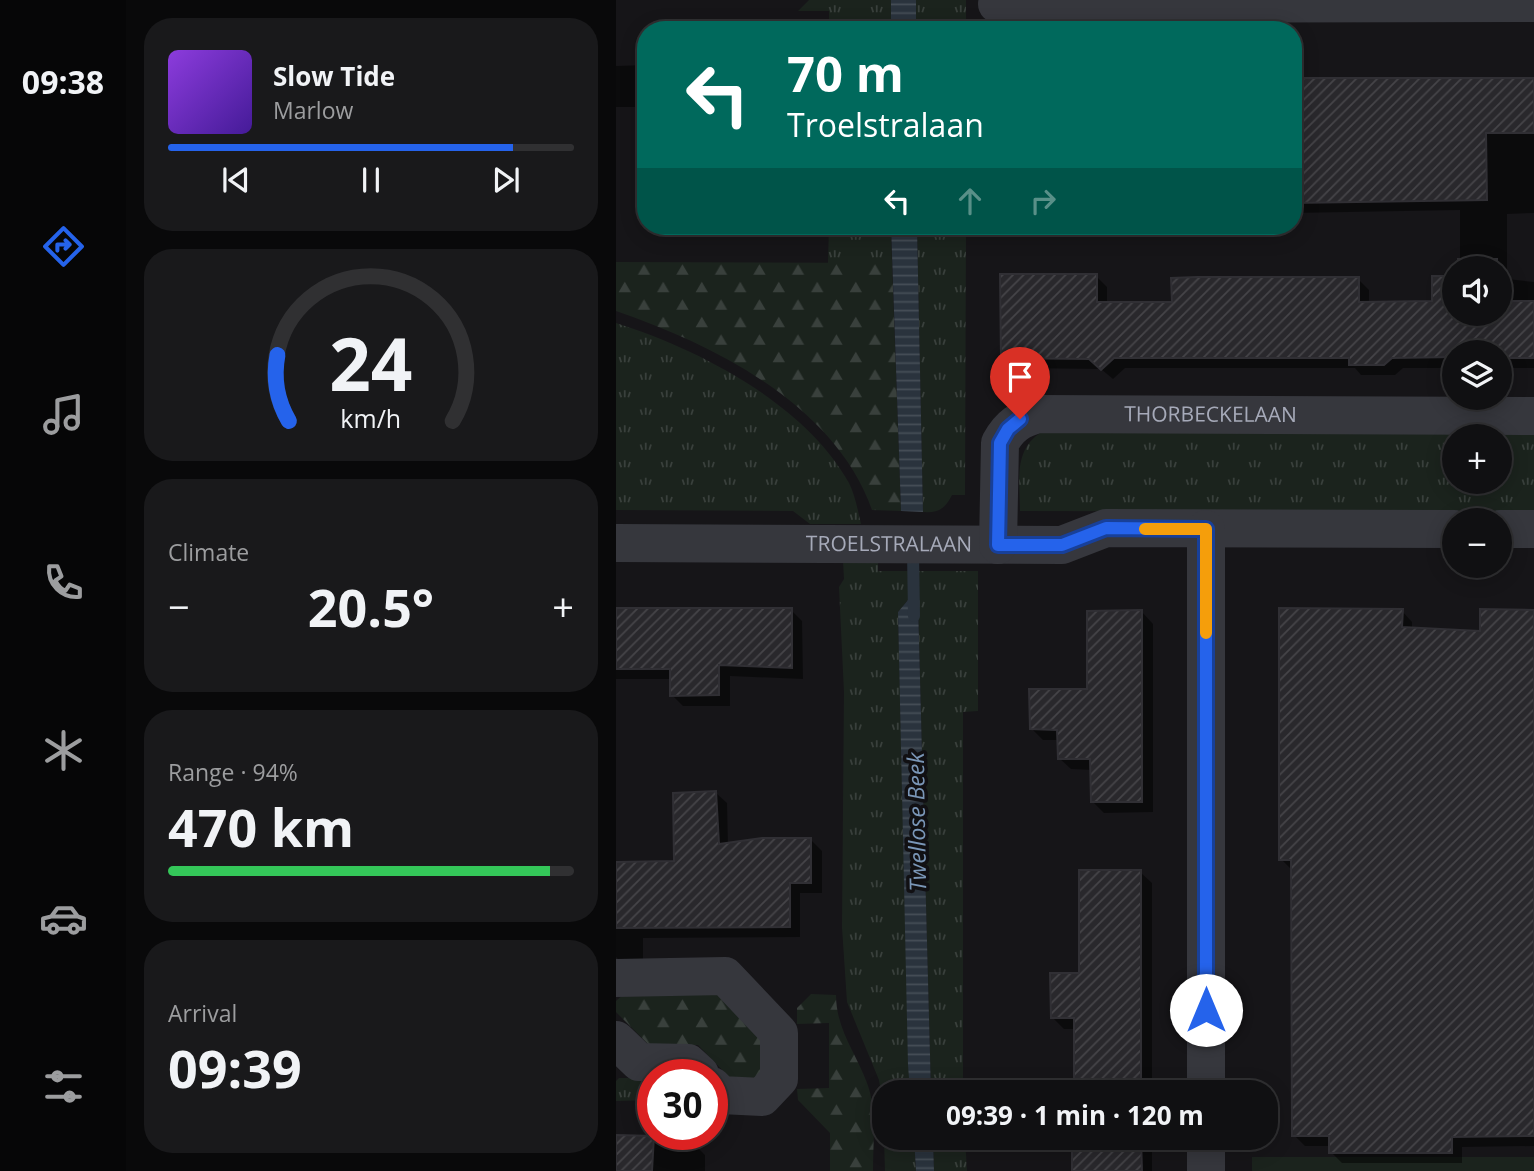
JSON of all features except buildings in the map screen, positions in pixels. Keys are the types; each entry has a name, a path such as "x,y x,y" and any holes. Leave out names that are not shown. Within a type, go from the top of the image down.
{"street":[{"path":"997,4 1327,1 1534,3"},
{"name":"THORBECKELAAN","path":"998,545 1000,443 1008,429 1020,419 1038,414 1534,415"},
{"name":"TROELSTRALAAN","path":"616,543 1062,545 1106,528 1442,529"},
{"path":"1206,529 1206,1080"},
{"path":"1512,529 1534,529"},
{"path":"616,978 725,976 779,1034 779,1079 762,1097 728,1095"},
{"path":"616,1040 637,1060"},
{"path":"1206,1150 1206,1171"}],"green space":[{"path":"809,0 891,0 891,21 829,21 829,11 798,11"},
{"path":"916,0 966,0 966,21 916,21"},
{"path":"829,235 891,235 892,263 828,263"},
{"path":"917,235 966,235 965,495 952,495 947,504 937,511 923,512"},
{"path":"616,262 892,263 901,511 872,510 854,473 830,439 801,410 767,384 731,361 693,342 616,311"},
{"path":"616,323 715,364 778,405 806,428 830,455 849,483 861,524 810,524 793,511 616,510"},
{"path":"1512,429 1534,429 1534,512 1512,512 1512,508 1442,508 1442,512 1020,511 1020,467 1026,447 1042,432 1442,430 1442,494 1512,494"},
{"path":"843,560 878,561 878,571 978,571 978,711 963,712 963,1080 931,1080 918,602 908,600 898,612 910,1080 879,1080 847,1002 842,927 844,692 839,587 844,579"},
{"path":"625,993 719,993 764,1037 763,1070 753,1080 732,1080 728,1076 728,1059 712,1059 698,1045 649,1045 616,1012 616,1001"},
{"path":"811,994 836,995 839,1019 870,1093 873,1171 830,1171 830,1133 798,1100 797,1089 829,1088 829,1023 797,1024 797,1008"},
{"path":"619,1078 637,1078 637,1100 616,1101 616,1081"},
{"path":"884,1150 915,1150 916,1171 885,1171"},
{"path":"933,1150 966,1150 967,1171 934,1171"},
{"path":"1252,1157 1534,1157 1534,1171 1252,1171"}],"water":[{"path":"891,0 916,0 916,21 891,21"},
{"path":"891,235 917,235 923,512 901,511"},
{"path":"908,600 918,602 931,1080 909,1080 908,1065 898,612"},
{"path":"915,1150 933,1150 934,1171 916,1171"}],"waterway":[{"name":"Twellose Beek","path":"913,552 914,616"}],"slow traffic":[{"path":"1145,529 1206,529 1206,633"}],"route":[{"path":"1020,419 1008,429 1000,443 998,545 1062,545 1106,528 1206,529 1206,1010"}]}
